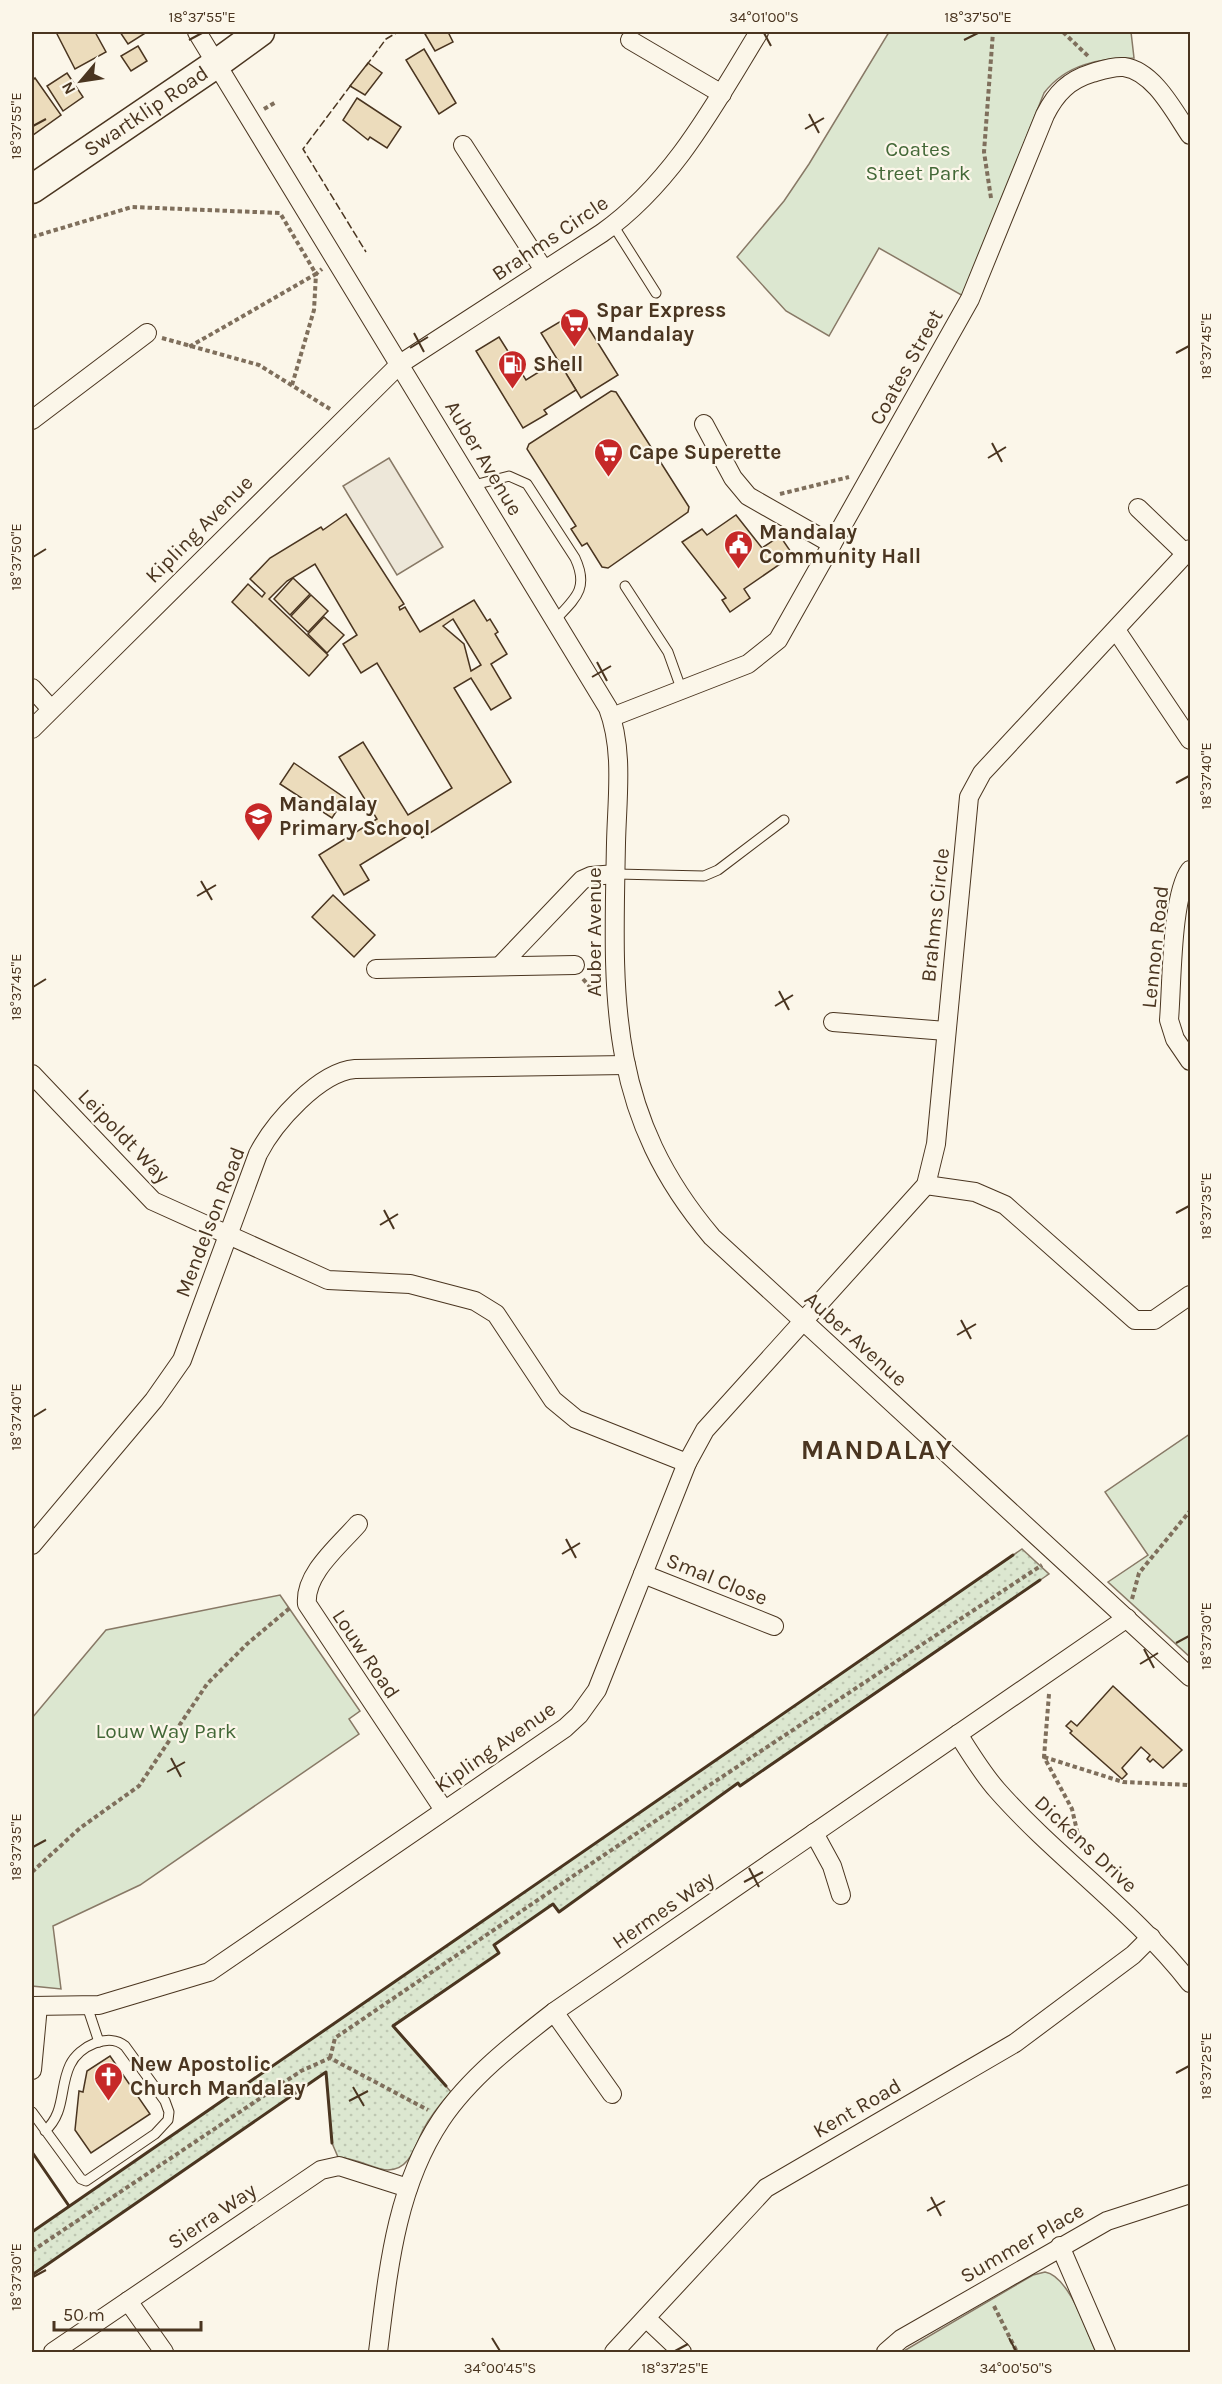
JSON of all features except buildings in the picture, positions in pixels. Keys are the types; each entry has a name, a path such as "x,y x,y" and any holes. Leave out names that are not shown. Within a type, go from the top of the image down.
{"main road":[{"name":"Swartklip Road","path":"32,189 260,32"}],"street":[{"name":"Auber Avenue","path":"196,32 604,698 612,717 618,752 615,990 626,1065 646,1136 676,1191 712,1237 1191,1677"},
{"name":"Brahms Circle","path":"400,364 613,225 628,212 686,149 759,32"},
{"path":"630,40 722,94"},
{"name":"Coates Street","path":"612,717 748,664 766,652 778,640 876,470 970,298 1052,101 1079,77 1124,67 1142,75 1159,90 1191,135"},
{"path":"463,145 544,270"},
{"path":"32,420 147,333"},
{"name":"Kipling Avenue","path":"32,729 343,417 400,364"},
{"path":"704,424 740,488 832,544"},
{"path":"1138,508 1189,552"},
{"name":"Brahms Circle","path":"804,1323 926,1185 936,1144 969,797 973,786 982,773 1189,552"},
{"path":"1116,630 1191,740"},
{"path":"32,688 51,709"},
{"name":"Lennon Road","path":"1191,870 1182,884 1178,906 1169,1020 1175,1039 1191,1061"},
{"path":"500,966 582,880 591,876 616,874"},
{"path":"376,969 575,965"},
{"path":"833,1022 946,1031"},
{"name":"Mendelson Road","path":"32,1545 172,1376 182,1360 266,1139 315,1085 335,1072 355,1069 626,1065"},
{"name":"Leipoldt Way","path":"32,1074 147,1197 328,1280 410,1284 475,1300 496,1314 553,1400 564,1411 576,1419 687,1463"},
{"path":"926,1185 975,1192 1005,1205 1135,1320 1154,1320 1191,1296"},
{"name":"Kipling Avenue","path":"35,2006 87,2006 133,1996 209,1972 579,1715 597,1690 687,1463 716,1416 804,1323"},
{"path":"306,1595 310,1581 358,1524"},
{"name":"Smal Close","path":"643,1574 774,1626"},
{"name":"Louw Road","path":"306,1595 310,1613 444,1810"},
{"name":"Hermes Way","path":"378,2352 392,2247 408,2188 429,2140 442,2118 501,2056 554,2012 1127,1618"},
{"name":"Dickens Drive","path":"958,1734 996,1789 1151,1937 1191,1983"},
{"path":"814,1833 831,1866 841,1895"},
{"name":"Kent Road","path":"614,2352 766,2188 1015,2043 1132,1955 1151,1937"},
{"path":"32,2070 35,2006"},
{"path":"554,2012 612,2094"},
{"name":"Sierra Way","path":"53,2352 321,2170 339,2166 408,2188"},
{"name":"Summer Place","path":"886,2352 902,2339 986,2289 1107,2221 1191,2194"},
{"path":"1060,2246 1106,2352"},
{"path":"128,2301 164,2352"},
{"path":"645,2318 682,2352"}],"lane":[{"path":"613,225 656,293"},
{"path":"474,484 509,476 526,484 575,558 580,570 580,590 556,619"},
{"path":"625,586 668,652 682,691"},
{"path":"616,874 704,876 718,870 784,820"},
{"path":"87,2006 99,2042"},
{"path":"32,2112 45,2131 81,2179 86,2181 155,2134 168,2120 169,2112 165,2101 125,2046 112,2039 99,2042 76,2057 70,2065 60,2109 45,2131"}],"path":[{"path":"993,32 984,152 991,202 1006,209"},
{"path":"1063,32 1103,70"},
{"path":"32,237 132,207 280,213 316,274 314,310 292,385"},
{"path":"189,347 316,274 336,260"},
{"path":"147,333 189,347 260,365 343,417"},
{"path":"768,507 778,495 876,470"},
{"path":"575,965 584,981 594,991 615,990"},
{"path":"1127,1618 1139,1573 1191,1511"},
{"path":"330,2058 335,2038 604,1855 1057,1555"},
{"path":"32,1872 80,1828 139,1786 207,1684 247,1644 306,1595"},
{"path":"1049,1672 1044,1757 1072,1809 1078,1835 1065,1855"},
{"path":"1044,1757 1123,1782 1189,1785 1191,1783"},
{"path":"330,2058 442,2118"},
{"path":"32,2251 301,2071 330,2058"},
{"path":"986,2289 1017,2352"}],"green space":[{"name":"Coates Street Park","path":"889,32 1131,32 1134,58 1096,61 1073,69 1053,83 1044,93 963,296 879,248 829,336 786,311 737,257 784,201 809,164"},
{"path":"1190,1434 1190,1657 1108,1582 1148,1555 1105,1492"},
{"path":"1022,1549 1049,1574 740,1786 738,1783 559,1912 553,1904 494,1945 499,1953 393,2025 451,2092 429,2120 411,2156 402,2166 388,2170 338,2157 332,2143 326,2072 32,2275 32,2232"},
{"name":"Louw Way Park","path":"280,1595 360,1711 349,1719 359,1734 140,1885 53,1926 61,1989 32,1986 32,1718 106,1630"},
{"path":"1045,2272 1062,2283 1069,2293 1096,2352 902,2352 1033,2275"}],"shaded area":[{"path":"389,458 443,547 397,575 343,486"}],"fence":[{"path":"366,66 386,39 398,32"},
{"path":"351,85 303,149 366,252"}],"wall":[{"path":"32,2232 1013,1555"},
{"path":"446,2086 393,2026 499,1953 494,1945 553,1904 559,1912 738,1783 740,1786 1040,1580"},
{"path":"32,2275 326,2072 332,2143"},
{"path":"32,2152 69,2206"}],"place":[{"name":"Spar Express Mandalay","path":"575,348"},
{"name":"Shell","path":"512,390"},
{"name":"Cape Superette","path":"608,478"},
{"name":"Mandalay Community Hall","path":"738,570"},
{"name":"Mandalay Primary School","path":"258,842"},
{"name":"New Apostolic Church Mandalay","path":"109,2102"}],"district":[{"name":"MANDALAY","path":"877,1450"}]}
